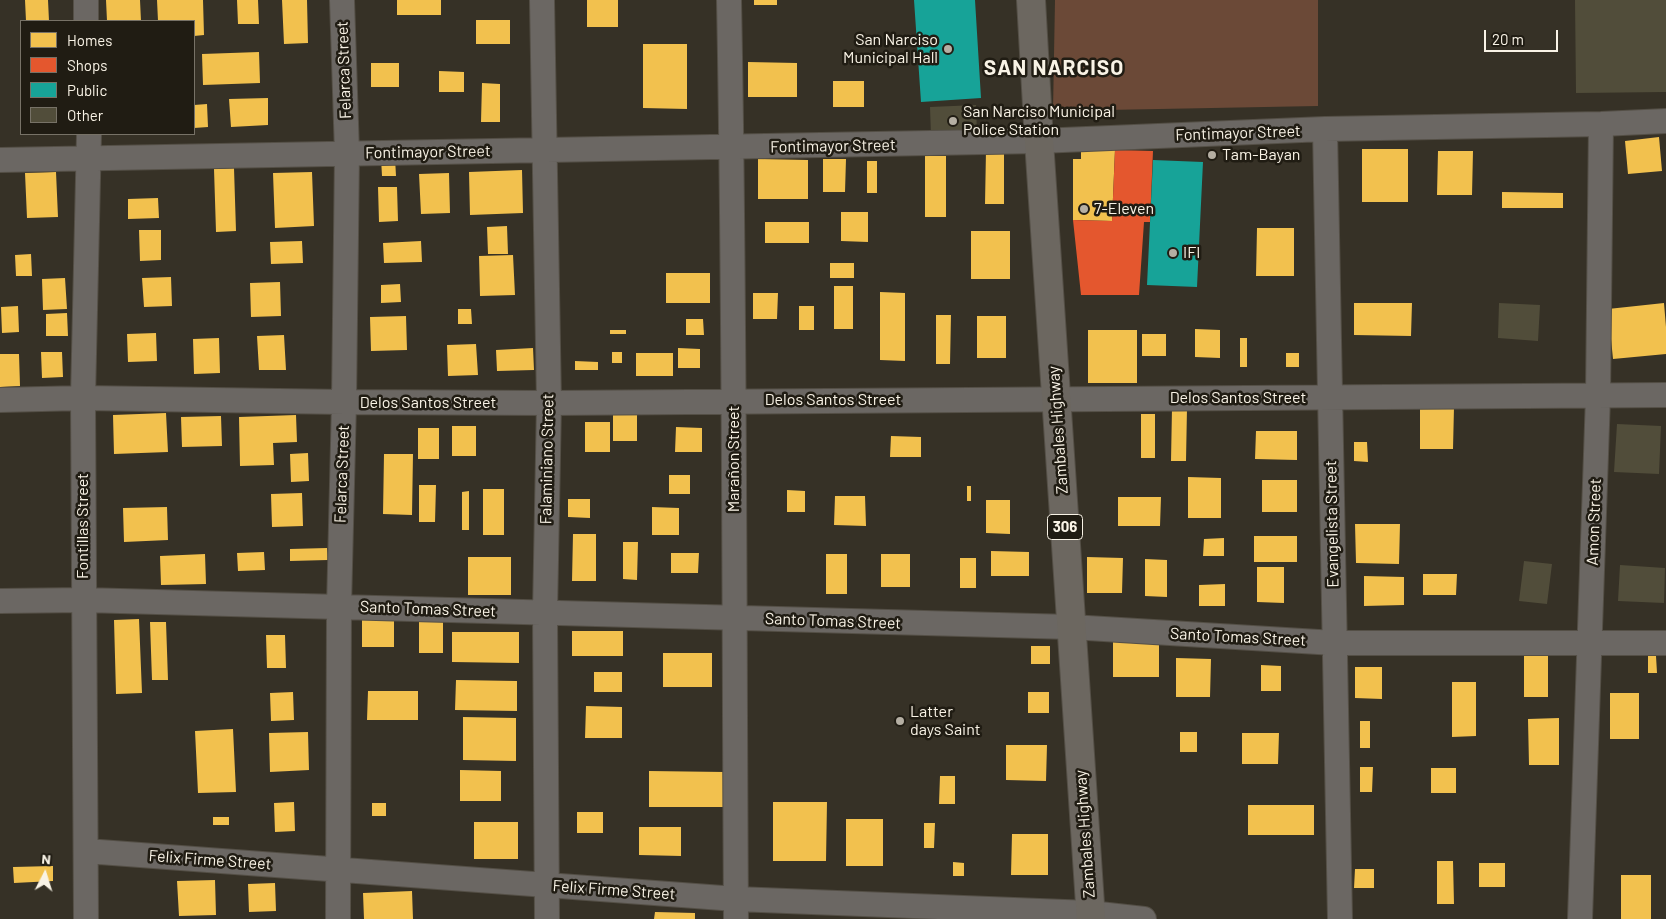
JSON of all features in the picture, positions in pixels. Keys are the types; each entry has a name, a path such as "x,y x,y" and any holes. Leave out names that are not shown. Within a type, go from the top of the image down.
{"main road":[{"name":"Zambales Highway","path":"1031,0 1090,916"}],"street":[{"path":"86,0 86,20"},
{"name":"Felarca Street","path":"338,919 339,607 347,153 342,0"},
{"name":"Falaminiano Street","path":"542,0 549,403 545,613 547,919"},
{"name":"Marañon Street","path":"729,0 734,401 736,909"},
{"name":"Fontimayor Street","path":"0,160 89,160 347,153 732,148 1039,141 1325,129 1666,121"},
{"name":"Amon Street","path":"1580,919 1598,396 1601,124"},
{"name":"Evangelista Street","path":"1325,129 1340,919"},
{"name":"Fontillas Street","path":"86,919 83,398 89,135"},
{"name":"Delos Santos Street","path":"0,400 83,398 549,403 1666,395"},
{"name":"Santo Tomas Street","path":"0,600 84,600 1071,627 1335,643 1666,644"},
{"name":"Felix Firme Street","path":"86,851 547,885 736,909 1090,916 1144,919"}],"shaded area":[{"path":"1055,0 1318,0 1318,106 1053,111"}],"building: Homes":[{"path":"25,0 48,0 49,20 26,20"},
{"path":"106,0 140,0 141,20 107,20"},
{"path":"157,0 203,0 204,35 195,36 195,20 158,20"},
{"path":"237,0 258,0 259,24 238,24"},
{"path":"282,0 307,0 308,43 284,44"},
{"path":"397,0 441,0 441,15 397,15"},
{"path":"587,0 618,0 618,27 587,27"},
{"path":"754,0 777,0 777,5 754,5"},
{"path":"476,20 510,20 510,44 476,44"},
{"path":"643,44 687,44 687,109 643,108"},
{"path":"259,52 260,83 203,85 202,54"},
{"path":"748,62 797,63 797,97 748,97"},
{"path":"371,63 399,63 399,87 371,87"},
{"path":"439,71 464,72 464,92 439,92"},
{"path":"833,81 864,81 864,107 833,107"},
{"path":"482,83 500,84 500,122 481,122"},
{"path":"268,98 268,125 231,127 229,99"},
{"path":"207,104 208,127 195,128 195,105"},
{"path":"1659,137 1662,171 1628,174 1625,141"},
{"path":"1081,148 1115,150 1112,221 1073,220 1073,159 1081,159"},
{"path":"1362,149 1408,149 1408,202 1362,202"},
{"path":"986,150 1004,150 1004,204 985,204"},
{"path":"1438,151 1473,151 1472,195 1437,195"},
{"path":"925,156 946,156 946,217 925,217"},
{"path":"381,158 395,158 396,176 382,176"},
{"path":"758,159 808,160 808,199 758,199"},
{"path":"823,159 846,159 845,192 823,192"},
{"path":"867,161 877,161 877,193 867,193"},
{"path":"234,168 236,231 216,232 214,169"},
{"path":"522,170 523,213 470,215 469,172"},
{"path":"56,172 58,217 27,218 25,173"},
{"path":"312,172 314,226 275,228 273,173"},
{"path":"449,173 450,213 421,214 419,174"},
{"path":"378,187 397,187 398,221 379,222"},
{"path":"1502,192 1563,193 1563,208 1502,208"},
{"path":"158,198 159,218 128,219 128,199"},
{"path":"841,212 868,212 868,242 841,241"},
{"path":"765,222 809,222 809,243 765,243"},
{"path":"507,226 508,254 488,254 487,227"},
{"path":"1257,228 1294,228 1294,276 1256,276"},
{"path":"139,230 161,230 161,260 140,261"},
{"path":"971,231 1010,231 1010,279 971,279"},
{"path":"302,241 303,263 271,264 270,242"},
{"path":"421,241 422,262 384,263 383,243"},
{"path":"31,254 32,276 16,276 15,255"},
{"path":"513,255 515,295 480,296 479,256"},
{"path":"830,263 854,263 854,278 830,278"},
{"path":"666,273 710,273 710,303 666,303"},
{"path":"171,277 172,306 144,307 142,278"},
{"path":"65,278 67,309 43,310 42,279"},
{"path":"280,282 281,316 251,317 250,283"},
{"path":"400,284 401,302 381,303 381,285"},
{"path":"834,286 853,286 853,329 834,329"},
{"path":"880,292 905,293 905,361 880,360"},
{"path":"753,293 778,293 777,319 753,319"},
{"path":"1354,303 1412,303 1411,336 1354,335"},
{"path":"1664,303 1666,354 1613,359 1608,309"},
{"path":"18,306 19,332 2,333 1,307"},
{"path":"799,306 814,306 814,330 799,330"},
{"path":"458,309 471,309 472,324 458,324"},
{"path":"67,313 68,336 46,336 46,314"},
{"path":"936,315 951,315 950,364 936,364"},
{"path":"406,316 407,350 371,351 370,317"},
{"path":"977,316 1006,316 1006,358 977,358"},
{"path":"686,319 703,319 704,335 686,335"},
{"path":"1195,329 1220,330 1220,358 1195,357"},
{"path":"610,330 626,330 626,334 610,334"},
{"path":"1088,330 1137,330 1137,383 1088,383"},
{"path":"156,333 157,361 128,362 127,334"},
{"path":"1142,334 1166,334 1166,356 1142,356"},
{"path":"284,335 286,370 259,370 257,336"},
{"path":"219,338 220,373 194,374 193,339"},
{"path":"1240,338 1247,338 1247,367 1240,367"},
{"path":"476,344 478,375 448,376 447,345"},
{"path":"533,348 534,370 497,371 496,350"},
{"path":"678,348 700,349 700,368 678,368"},
{"path":"41,352 62,352 63,377 42,378"},
{"path":"612,352 622,352 622,363 612,363"},
{"path":"636,353 673,353 673,376 636,376"},
{"path":"1286,353 1299,353 1299,367 1286,367"},
{"path":"0,354 19,354 20,386 0,387"},
{"path":"575,361 598,362 598,370 575,370"},
{"path":"1420,406 1454,407 1453,449 1420,449"},
{"path":"1172,408 1187,408 1186,461 1171,461"},
{"path":"166,413 168,452 114,454 113,415"},
{"path":"1141,414 1155,414 1155,458 1141,458"},
{"path":"296,415 297,442 273,443 274,465 240,466 239,417"},
{"path":"613,415 637,415 637,441 613,441"},
{"path":"221,416 222,446 182,447 181,417"},
{"path":"585,422 610,422 610,452 585,452"},
{"path":"452,426 476,426 476,456 452,456"},
{"path":"676,427 702,428 702,452 675,452"},
{"path":"418,428 439,428 439,459 418,459"},
{"path":"1256,431 1297,431 1297,460 1255,459"},
{"path":"891,436 921,437 921,457 890,457"},
{"path":"1354,442 1367,442 1368,462 1354,461"},
{"path":"308,453 309,481 291,482 290,454"},
{"path":"384,454 413,454 412,515 383,514"},
{"path":"669,475 690,475 690,494 669,494"},
{"path":"1188,477 1221,478 1221,518 1188,518"},
{"path":"1262,480 1297,480 1297,512 1262,512"},
{"path":"419,485 436,485 435,522 419,522"},
{"path":"967,486 971,486 971,501 967,501"},
{"path":"483,489 504,489 504,535 483,535"},
{"path":"787,490 805,491 805,512 787,512"},
{"path":"469,491 469,530 462,530 462,492"},
{"path":"302,493 303,526 272,527 271,494"},
{"path":"835,496 865,496 866,526 834,525"},
{"path":"1118,497 1161,497 1160,526 1118,526"},
{"path":"568,499 590,499 590,518 568,517"},
{"path":"986,500 1010,500 1010,534 986,533"},
{"path":"167,507 168,540 124,542 123,508"},
{"path":"652,507 679,508 679,535 652,535"},
{"path":"1355,524 1400,524 1399,564 1356,563"},
{"path":"573,534 596,534 596,581 572,581"},
{"path":"1254,536 1297,536 1297,562 1254,562"},
{"path":"1224,538 1224,556 1203,556 1204,539"},
{"path":"623,542 638,542 637,580 623,579"},
{"path":"327,548 328,560 290,561 290,549"},
{"path":"991,551 1029,552 1029,576 991,576"},
{"path":"264,552 265,570 238,571 237,553"},
{"path":"671,553 699,553 698,573 671,573"},
{"path":"205,554 206,584 161,585 160,556"},
{"path":"826,554 847,554 847,594 826,594"},
{"path":"881,554 910,554 910,587 881,587"},
{"path":"468,557 511,557 511,595 468,595"},
{"path":"1087,557 1123,558 1122,593 1087,593"},
{"path":"960,558 976,558 976,588 960,588"},
{"path":"1145,559 1167,560 1167,597 1145,596"},
{"path":"1257,567 1284,567 1284,603 1257,602"},
{"path":"1423,574 1457,574 1456,595 1423,595"},
{"path":"1364,576 1404,577 1404,605 1364,606"},
{"path":"1225,584 1225,606 1199,606 1199,585"},
{"path":"419,615 443,615 443,653 419,653"},
{"path":"139,619 142,693 116,694 114,620"},
{"path":"362,620 394,620 394,647 362,647"},
{"path":"150,622 166,622 168,680 152,680"},
{"path":"572,631 623,631 623,656 572,656"},
{"path":"452,632 519,632 519,663 452,662"},
{"path":"266,635 285,635 286,668 267,668"},
{"path":"1113,639 1159,639 1159,677 1113,677"},
{"path":"1031,646 1050,646 1050,664 1031,664"},
{"path":"1524,650 1548,650 1548,697 1524,697"},
{"path":"663,653 712,653 712,687 663,687"},
{"path":"1648,656 1656,656 1657,673 1648,673"},
{"path":"1176,658 1211,659 1210,697 1176,697"},
{"path":"1261,665 1281,666 1281,691 1261,691"},
{"path":"1355,667 1382,667 1382,699 1355,698"},
{"path":"594,672 622,672 622,692 594,692"},
{"path":"456,680 517,681 517,711 455,710"},
{"path":"1452,682 1476,682 1476,736 1452,737"},
{"path":"368,691 418,691 418,720 367,720"},
{"path":"293,692 294,720 271,721 270,693"},
{"path":"1028,692 1049,692 1049,713 1028,713"},
{"path":"1610,693 1639,693 1639,739 1610,739"},
{"path":"586,706 622,707 622,738 585,738"},
{"path":"463,717 516,718 516,761 463,760"},
{"path":"1559,718 1559,765 1529,765 1528,719"},
{"path":"1360,721 1370,721 1370,748 1360,748"},
{"path":"233,729 236,792 198,793 195,731"},
{"path":"308,732 309,770 270,772 269,733"},
{"path":"1180,732 1197,732 1197,752 1180,752"},
{"path":"1242,733 1279,733 1278,764 1242,764"},
{"path":"1006,745 1047,745 1046,781 1006,780"},
{"path":"1360,767 1373,767 1372,792 1360,792"},
{"path":"1431,768 1456,768 1456,793 1431,793"},
{"path":"460,770 501,771 501,801 460,801"},
{"path":"649,771 725,772 725,807 649,807"},
{"path":"940,776 955,776 955,804 939,804"},
{"path":"294,802 295,831 275,832 274,803"},
{"path":"773,802 827,802 826,861 773,861"},
{"path":"372,803 386,803 386,816 372,816"},
{"path":"1248,805 1314,805 1314,835 1248,835"},
{"path":"577,812 603,812 603,833 577,833"},
{"path":"213,817 229,817 229,825 213,825"},
{"path":"846,819 883,819 883,866 846,866"},
{"path":"474,822 518,822 518,859 474,859"},
{"path":"924,823 935,823 934,848 924,848"},
{"path":"639,827 681,827 681,856 639,855"},
{"path":"1012,834 1048,834 1048,875 1011,875"},
{"path":"1437,861 1453,861 1454,904 1437,904"},
{"path":"953,862 964,863 964,876 953,876"},
{"path":"1479,863 1505,863 1505,887 1479,887"},
{"path":"53,866 53,881 14,883 13,867"},
{"path":"1355,869 1374,869 1374,888 1354,888"},
{"path":"1621,875 1651,875 1651,919 1621,919"},
{"path":"215,880 216,915 179,916 177,881"},
{"path":"275,883 276,911 249,912 248,884"},
{"path":"412,891 413,919 364,919 363,893"},
{"path":"655,912 695,913 695,919 654,919"}],"building: Shops":[{"path":"1115,150 1153,151 1150,222 1144,222 1139,295 1081,295 1073,220 1112,221"}],"building: Public":[{"name":"San Narciso Municipal Hall","path":"914,0 975,0 981,98 921,102"},
{"name":"IFI","path":"1153,160 1203,162 1197,287 1147,285"}],"building: Other":[{"path":"1575,0 1666,0 1666,92 1576,93"},
{"name":"San Narciso Municipal Police Station","path":"976,105 977,134 931,136 930,107"},
{"path":"1499,303 1540,305 1538,341 1498,338"},
{"path":"1617,424 1661,426 1659,474 1614,472"},
{"path":"1524,561 1552,564 1547,604 1519,601"},
{"path":"1620,565 1665,568 1664,603 1618,601"}],"place":[{"name":"San Narciso Municipal Hall","path":"948,49"},
{"name":"San Narciso Municipal Police Station","path":"953,121"},
{"name":"Tam-Bayan","path":"1212,155"},
{"name":"7-Eleven","path":"1084,209"},
{"name":"IFI","path":"1173,253"},
{"name":"Latter days Saint","path":"900,721"}],"district":[{"name":"SAN NARCISO","path":"1054,68"}]}
